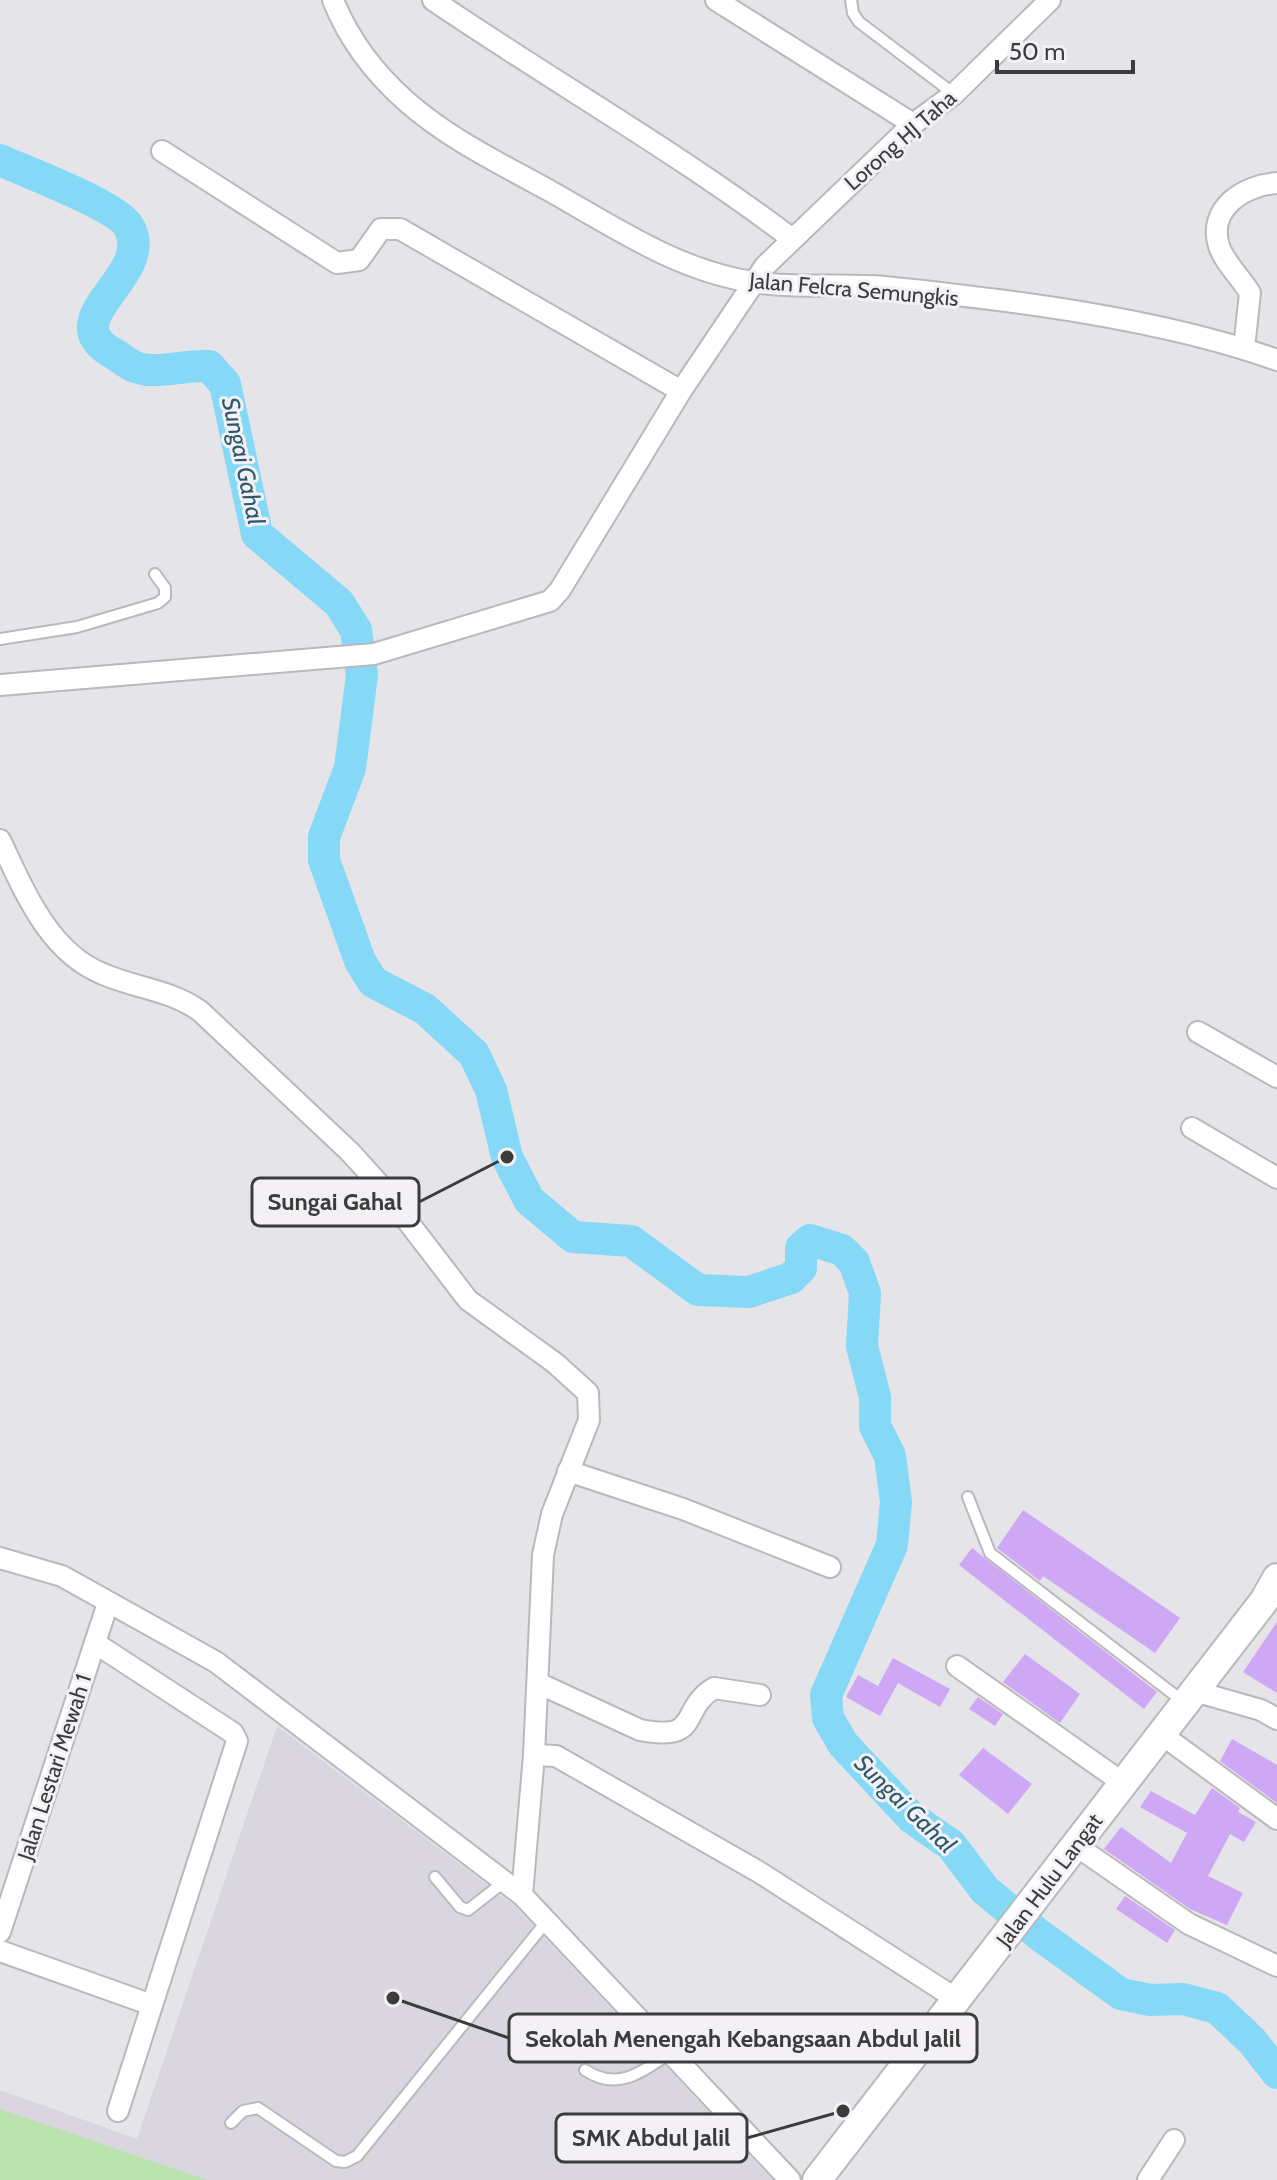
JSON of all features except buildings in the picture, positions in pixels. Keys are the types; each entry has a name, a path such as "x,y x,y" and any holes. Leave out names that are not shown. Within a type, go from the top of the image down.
{"street":[{"name":"Jalan Felcra Semungkis","path":"333,0 342,23 371,66 433,124 666,256 715,274 755,283 886,287 1092,316 1244,348 1277,360"},
{"path":"433,0 524,61 710,177 791,238"},
{"path":"716,0 913,124"},
{"name":"Lorong HJ Taha","path":"0,685 374,654 550,601 623,492 681,391 755,283 791,238 913,124 954,94 1050,0"},
{"path":"162,151 337,263 359,260 381,229 400,229 681,391"},
{"path":"1244,348 1250,293 1222,254 1218,244 1219,220 1231,200 1243,190 1277,183"},
{"path":"0,840 34,910 65,949 100,973 186,1001 200,1011 350,1152 379,1184 468,1300 580,1383 591,1405 589,1420 552,1514 543,1555 534,1755 522,1895"},
{"path":"1198,1032 1277,1077"},
{"path":"1192,1128 1277,1178"},
{"path":"568,1471 683,1509 830,1567"},
{"path":"0,1558 62,1576 216,1662 522,1895 790,2180"},
{"name":"Jalan Hulu Langat","path":"817,2180 1264,1601 1277,1578"},
{"name":"Jalan Lestari Mewah 1","path":"0,1932 108,1603"},
{"path":"95,1643 236,1737 118,2111"},
{"path":"957,1666 1123,1783"},
{"path":"538,1683 640,1730 657,1733 676,1732 686,1726 707,1692 714,1688 760,1695"},
{"path":"1189,1697 1261,1710 1277,1719"},
{"path":"1161,1734 1277,1819"},
{"path":"534,1755 556,1756 759,1872 958,2000"},
{"path":"1075,1845 1189,1924 1277,1966"},
{"path":"0,1951 152,2005"},
{"path":"1148,2180 1174,2140"}],"lane":[{"path":"851,0 853,13 859,22 954,94"},
{"path":"0,639 77,627 158,603 165,597 165,588 155,574"},
{"path":"968,1497 990,1553 1189,1697"},
{"path":"435,1877 460,1907 468,1910 504,1882"},
{"path":"231,2123 243,2111 258,2108 336,2161 345,2162 357,2156 546,1922"},
{"path":"585,2070 601,2081 610,2081 641,2072 670,2053"}],"shaded area":[{"path":"277,1726 514,1905 773,2180 0,2180 0,2090 137,2139"}],"green space":[{"path":"0,2109 207,2180 0,2180"}],"waterway":[{"name":"Sungai Gahal","path":"0,160 108,209 129,227 134,245 129,262 98,310 93,325 96,339 132,366 142,369 209,366 225,384 257,534 339,603 356,630 362,675 350,768 324,837 324,860 360,961 373,982 425,1009 474,1054 491,1090 507,1157 529,1200 573,1237 631,1241 698,1290 749,1292 791,1278 801,1268 801,1248 810,1240 842,1250 854,1262 865,1293 862,1346 875,1397 875,1426 890,1456 896,1502 892,1545 826,1695 828,1718 843,1744 912,1818 951,1845 985,1890 1038,1934 1121,1994 1150,2000 1183,1999 1217,2008 1252,2041 1277,2073"}],"place":[{"name":"Sungai Gahal","path":"507,1157"},
{"name":"Sekolah Menengah Kebangsaan Abdul Jalil","path":"393,1998"},
{"name":"SMK Abdul Jalil","path":"843,2111"}]}
